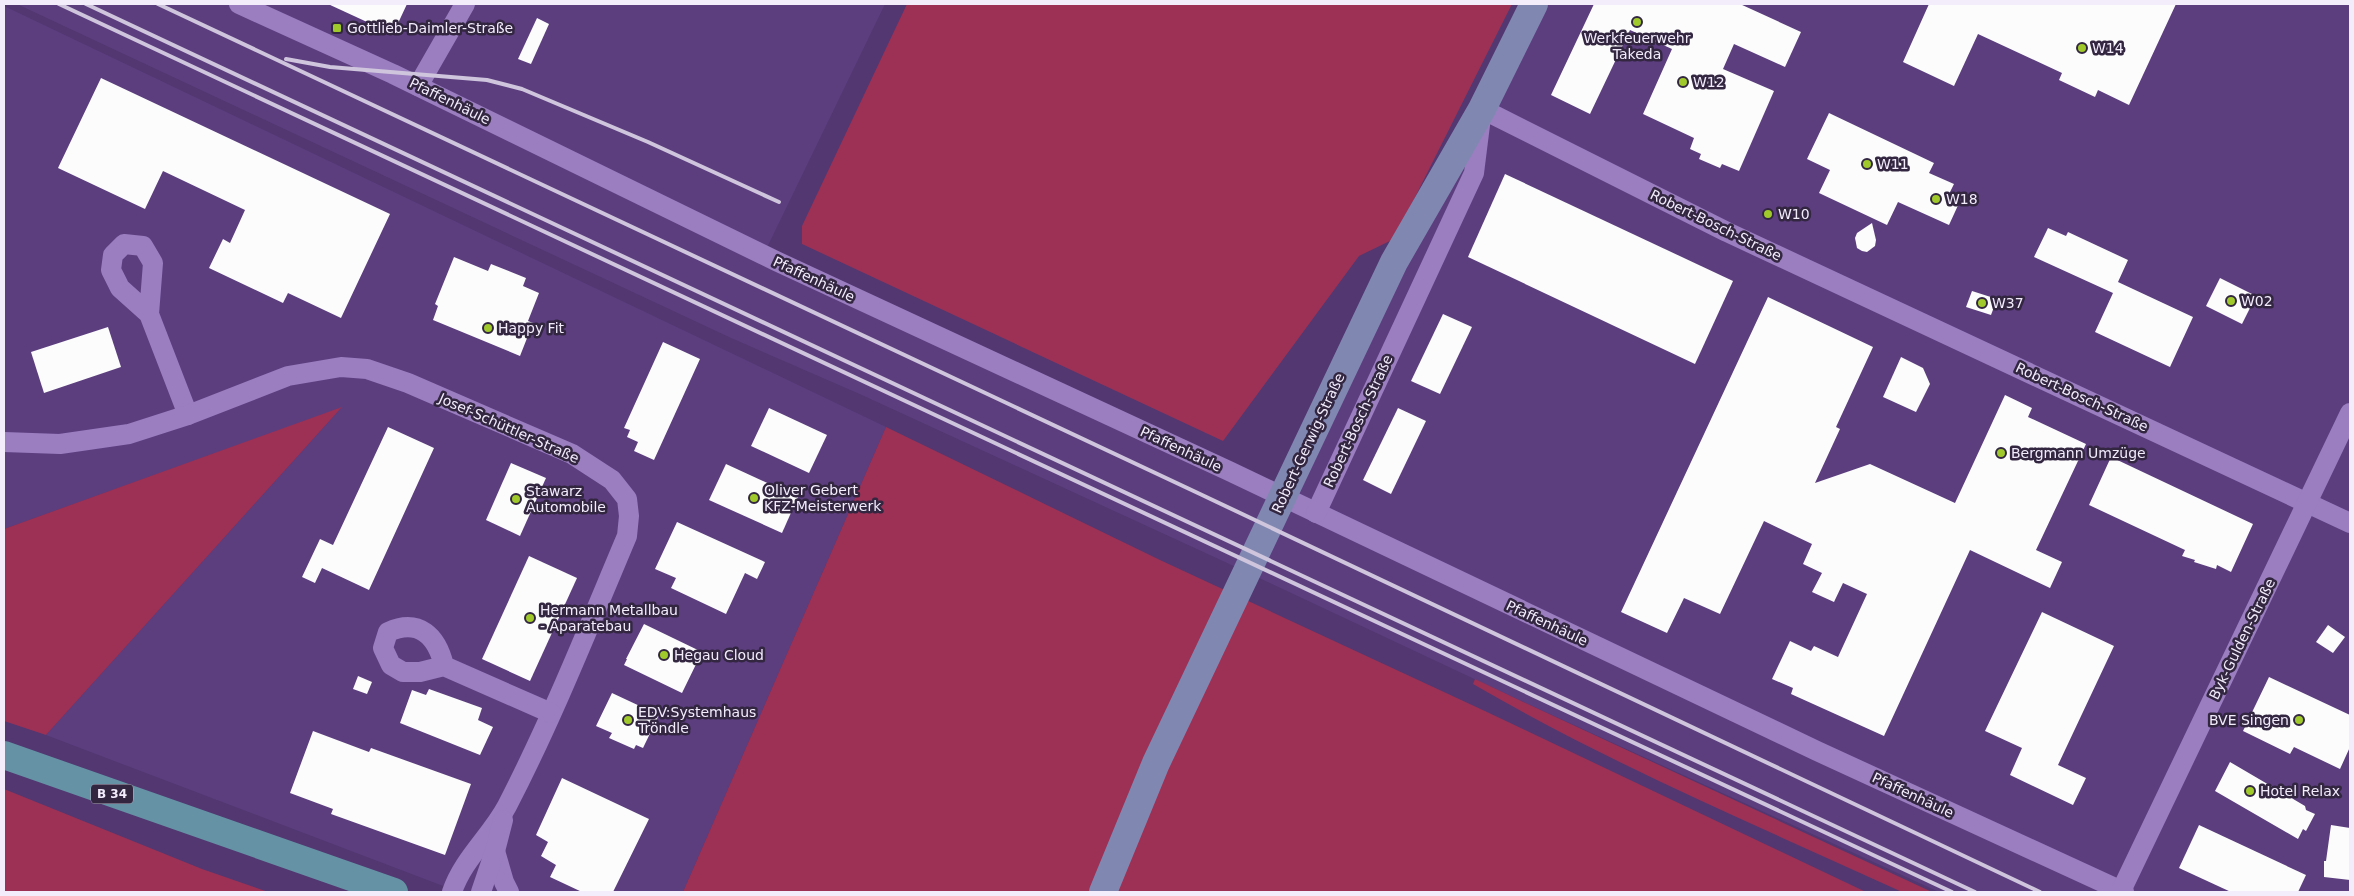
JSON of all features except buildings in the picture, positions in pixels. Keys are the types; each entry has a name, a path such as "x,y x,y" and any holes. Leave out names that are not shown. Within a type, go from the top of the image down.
{"main road":[{"name":"B 34","path":"4,755 394,892"}],"street":[{"name":"Pfaffenhäule","path":"239,4 418,86 776,261 1316,512 1817,751 2122,892"},
{"path":"418,86 465,4"},
{"name":"Robert-Gerwig-Straße","path":"1103,892 1156,763 1394,262 1482,109 1534,4"},
{"name":"Robert-Bosch-Straße","path":"1316,512 1474,173 1482,109 1736,236 2350,523"},
{"path":"149,314 188,415"},
{"name":"Josef-Schüttler-Straße","path":"4,442 70,443 129,434 188,415 288,376 341,367 367,369 408,383 572,454 612,480 626,499 629,516 628,536 551,713 506,808 457,877 452,892"},
{"name":"Byk-Gulden-Straße","path":"2122,892 2350,414"},
{"path":"444,666 551,713"},
{"name":"Josef-Schüttler-Straße","path":"481,892 495,852 506,808"},
{"path":"495,852 504,882 510,892"}],"shaded area":[{"path":"17,4 885,4 759,264 1291,501 1532,4 2350,4 2350,892 1939,892 1517,699 862,395 729,337"},
{"path":"907,4 1512,4 1394,239 1359,256 1223,441 802,244 802,226"},
{"path":"4,6 886,427 683,892 459,892 46,735 341,408 4,529"},
{"path":"342,407 46,735 4,721 4,529"},
{"path":"886,427 1160,560 1487,712 1866,892 683,892"},
{"path":"1475,679 1932,892 1902,892 1631,768 1473,684"},
{"path":"4,789 202,869 268,892 4,892"}],"railway":[{"path":"59,4 1952,892"},
{"path":"86,4 1975,892"},
{"path":"158,4 2040,892"},
{"path":"286,59 330,67 487,80 522,89 648,142 779,202"}],"place":[{"name":"Werkfeuerwehr Takeda","path":"1637,22"},
{"name":"Gottlieb-Daimler-Straße","path":"337,28"},
{"name":"W14","path":"2082,48"},
{"name":"W12","path":"1683,82"},
{"name":"W11","path":"1867,164"},
{"name":"W18","path":"1936,199"},
{"name":"W10","path":"1768,214"},
{"name":"W02","path":"2231,301"},
{"name":"W37","path":"1982,303"},
{"name":"Happy Fit","path":"488,328"},
{"name":"Bergmann Umzüge","path":"2001,453"},
{"name":"Oliver Gebert KFZ-Meisterwerk","path":"754,498"},
{"name":"Stawarz Automobile","path":"516,499"},
{"name":"Hermann Metallbau - Aparatebau","path":"530,618"},
{"name":"Hegau Cloud","path":"664,655"},
{"name":"EDV:Systemhaus Tröndle","path":"628,720"},
{"name":"BVE Singen","path":"2299,720"},
{"name":"Hotel Relax","path":"2250,791"}]}
